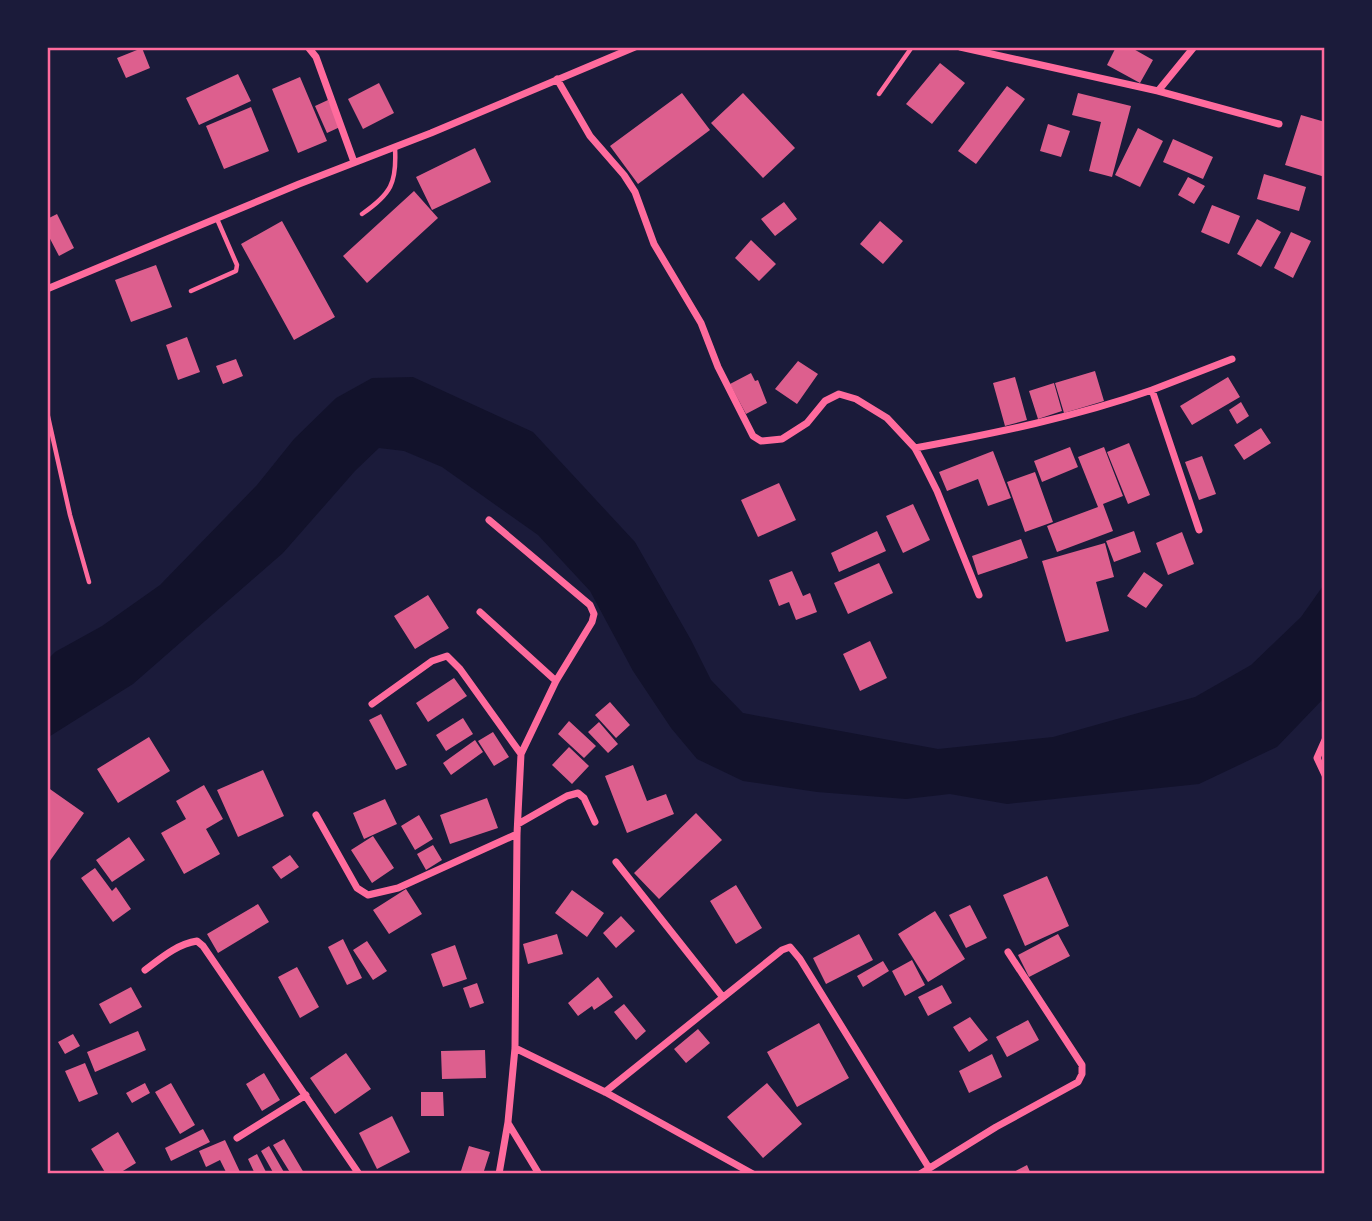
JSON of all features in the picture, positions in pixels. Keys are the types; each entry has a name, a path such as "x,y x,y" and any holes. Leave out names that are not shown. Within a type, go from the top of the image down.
{"street":[{"path":"308,47 316,57 354,162"},
{"path":"47,289 635,47"},
{"path":"960,47 1158,90 1279,124"},
{"path":"1158,90 1195,47"},
{"path":"557,79 590,136 635,192 654,244 701,323 718,366 753,436 761,441 782,439 807,424 824,401 839,394 856,398 887,418 915,448 937,491 979,595"},
{"path":"915,448 1033,425 1102,407 1232,359"},
{"path":"1152,390 1199,530"},
{"path":"489,520 593,609 592,622 556,681 521,754 517,834 515,1048 508,1122 499,1174"},
{"path":"480,612 556,681"},
{"path":"372,704 422,667 440,656 447,656 460,669 521,754"},
{"path":"1325,740 1317,758 1325,775"},
{"path":"518,824 567,796 578,793 584,798 595,822"},
{"path":"316,815 357,888 368,895 398,888 517,834"},
{"path":"616,862 722,996"},
{"path":"145,970 177,947 197,941 212,956 359,1174"},
{"path":"604,1093 722,996 776,954 790,947 929,1168"},
{"path":"920,1174 996,1127 1078,1082 1082,1074 1082,1065 1007,952"},
{"path":"515,1048 753,1174"},
{"path":"237,1138 306,1095"},
{"path":"508,1122 539,1174"}],"lane":[{"path":"879,93 912,47"},
{"path":"362,214 384,197 390,188 396,171 394,148"},
{"path":"191,291 236,271 237,265 217,218"},
{"path":"47,412 70,515 89,582"}],"shaded area":[{"path":"413,377 533,432 635,542 711,680 743,713 938,749 1053,737 1195,697 1251,665 1301,617 1325,583 1325,697 1277,747 1199,784 1007,804 950,794 906,799 817,792 743,781 697,759 671,728 633,671 590,591 538,535 442,467 404,451 379,448 355,471 283,553 133,684 47,738 47,660 55,652 102,626 160,585 257,485 294,439 336,398 372,378"}],"building":[{"path":"1116,47 1130,47 1153,60 1140,83 1107,65"},
{"path":"142,48 150,68 126,78 117,58"},
{"path":"940,63 965,83 932,124 906,104"},
{"path":"238,74 251,101 199,125 186,98"},
{"path":"300,77 327,141 298,153 272,89"},
{"path":"379,83 394,113 363,129 348,99"},
{"path":"1007,86 1025,99 976,164 958,151"},
{"path":"682,93 710,130 638,184 610,146"},
{"path":"743,93 795,148 763,178 711,123"},
{"path":"1078,93 1131,106 1112,177 1089,171 1101,122 1072,115"},
{"path":"328,100 340,127 327,133 315,106"},
{"path":"251,107 269,151 224,169 206,126"},
{"path":"1301,115 1325,122 1325,177 1285,165"},
{"path":"1048,124 1070,131 1061,157 1040,151"},
{"path":"1138,128 1163,141 1140,187 1115,175"},
{"path":"1173,139 1213,157 1203,179 1163,162"},
{"path":"475,148 491,182 432,210 416,177"},
{"path":"1264,174 1306,187 1299,211 1257,199"},
{"path":"1188,177 1205,186 1194,204 1178,195"},
{"path":"414,191 438,218 367,283 343,256"},
{"path":"784,202 797,219 775,236 761,219"},
{"path":"1212,205 1240,216 1229,244 1201,232"},
{"path":"57,214 74,248 59,256 47,233 47,219"},
{"path":"1257,219 1281,232 1261,267 1237,254"},
{"path":"282,221 335,317 294,340 241,244"},
{"path":"880,221 903,241 883,264 860,244"},
{"path":"1291,232 1311,241 1293,278 1274,268"},
{"path":"751,240 776,264 759,281 735,258"},
{"path":"156,265 172,307 131,322 115,280"},
{"path":"187,337 200,372 178,380 166,345"},
{"path":"236,359 243,376 223,384 216,366"},
{"path":"798,361 818,374 797,404 775,389"},
{"path":"1095,371 1104,401 1064,413 1055,383"},
{"path":"751,373 755,381 758,380 767,403 746,414 730,384"},
{"path":"1015,377 1027,420 1005,426 993,383"},
{"path":"1228,377 1240,397 1192,425 1180,406"},
{"path":"1054,383 1062,411 1038,419 1029,391"},
{"path":"1241,402 1249,416 1237,424 1229,410"},
{"path":"1261,428 1271,443 1244,460 1234,445"},
{"path":"1129,443 1150,495 1128,504 1107,452"},
{"path":"1070,447 1078,467 1042,482 1034,461"},
{"path":"1104,447 1123,496 1103,504 1113,531 1057,552 1047,526 1098,507 1078,457"},
{"path":"993,451 1011,498 988,506 978,479 947,491 939,472"},
{"path":"1202,456 1216,494 1199,500 1185,462"},
{"path":"1035,472 1053,522 1025,532 1007,482"},
{"path":"779,483 796,520 758,537 741,500"},
{"path":"913,504 930,540 903,553 886,516"},
{"path":"877,531 886,551 839,572 831,553"},
{"path":"1134,531 1141,552 1114,562 1106,541"},
{"path":"1182,532 1194,564 1168,575 1156,543"},
{"path":"1021,539 1028,558 978,575 972,556"},
{"path":"1105,543 1114,577 1096,582 1109,631 1066,642 1042,561"},
{"path":"879,563 893,593 848,614 834,583"},
{"path":"792,571 803,596 810,593 817,612 796,620 789,602 779,606 769,580"},
{"path":"1144,572 1163,585 1146,608 1127,596"},
{"path":"428,595 449,628 415,649 394,616"},
{"path":"870,641 887,678 860,691 843,654"},
{"path":"454,678 467,696 428,722 416,703"},
{"path":"610,702 630,725 616,738 595,715"},
{"path":"381,714 407,765 396,770 369,720"},
{"path":"463,718 473,734 446,751 436,735"},
{"path":"569,721 596,746 584,758 558,734"},
{"path":"599,722 618,744 608,753 588,732"},
{"path":"493,732 509,757 494,766 478,741"},
{"path":"149,737 170,771 118,803 97,769"},
{"path":"475,740 483,752 451,775 443,763"},
{"path":"569,747 589,766 572,784 552,765"},
{"path":"633,765 647,801 666,794 674,814 627,833 605,776"},
{"path":"263,770 284,816 238,837 217,790"},
{"path":"204,785 223,819 206,829 220,854 184,874 161,833 186,819 176,801"},
{"path":"47,787 84,813 47,865"},
{"path":"487,798 498,828 450,844 440,815"},
{"path":"385,799 397,824 364,839 353,813"},
{"path":"696,813 722,840 659,899 634,873"},
{"path":"419,815 433,839 415,850 401,826"},
{"path":"373,836 394,868 372,883 351,850"},
{"path":"129,837 145,860 112,882 96,860"},
{"path":"433,845 442,860 426,870 417,854"},
{"path":"290,855 299,867 281,879 272,867"},
{"path":"95,868 112,891 116,887 131,909 113,922 81,878"},
{"path":"1047,876 1069,926 1025,946 1003,895"},
{"path":"736,885 762,928 736,944 710,901"},
{"path":"406,889 422,914 389,934 373,910"},
{"path":"572,890 604,913 587,937 555,913"},
{"path":"258,904 269,922 218,953 207,934"},
{"path":"970,905 987,938 966,948 949,915"},
{"path":"935,911 965,959 928,982 898,934"},
{"path":"621,916 635,931 616,948 603,933"},
{"path":"557,934 563,954 528,964 523,944"},
{"path":"859,934 873,960 826,984 813,958"},
{"path":"1058,934 1070,956 1029,977 1018,955"},
{"path":"343,939 362,978 347,985 328,947"},
{"path":"367,941 387,971 373,980 353,950"},
{"path":"455,945 467,979 443,987 431,954"},
{"path":"912,960 925,985 905,996 892,971"},
{"path":"883,961 889,971 863,987 857,976"},
{"path":"297,967 319,1007 300,1018 278,977"},
{"path":"598,977 613,997 594,1010 592,1006 578,1016 568,1003"},
{"path":"477,983 484,1003 470,1008 463,988"},
{"path":"942,985 952,1003 928,1016 918,997"},
{"path":"131,987 142,1007 110,1024 99,1004"},
{"path":"624,1004 646,1031 636,1040 614,1012"},
{"path":"970,1017 988,1040 969,1052 953,1027"},
{"path":"1028,1020 1039,1040 1007,1057 996,1037"},
{"path":"819,1023 849,1078 797,1107 767,1052"},
{"path":"698,1029 710,1043 686,1063 674,1049"},
{"path":"138,1031 146,1050 95,1072 87,1052"},
{"path":"73,1034 80,1046 65,1054 58,1042"},
{"path":"485,1050 486,1078 442,1079 441,1051"},
{"path":"346,1053 371,1089 335,1114 310,1078"},
{"path":"992,1054 1002,1077 969,1093 959,1071"},
{"path":"85,1063 98,1094 79,1102 65,1071"},
{"path":"264,1073 280,1100 262,1111 246,1084"},
{"path":"145,1083 150,1093 132,1103 126,1093"},
{"path":"171,1083 195,1125 180,1134 155,1092"},
{"path":"767,1083 802,1124 763,1158 727,1117"},
{"path":"421,1092 443,1092 444,1116 421,1116"},
{"path":"392,1116 410,1152 377,1169 359,1133"},
{"path":"203,1129 210,1142 171,1161 165,1148"},
{"path":"118,1132 136,1163 118,1174 106,1174 91,1149"},
{"path":"284,1139 304,1173 291,1174 273,1145"},
{"path":"225,1140 241,1174 227,1174 220,1160 206,1167 199,1151"},
{"path":"269,1146 285,1174 274,1174 261,1151"},
{"path":"469,1146 490,1152 483,1174 460,1174"},
{"path":"257,1154 267,1174 255,1174 248,1159"},
{"path":"1027,1165 1031,1174 1010,1174"}]}
